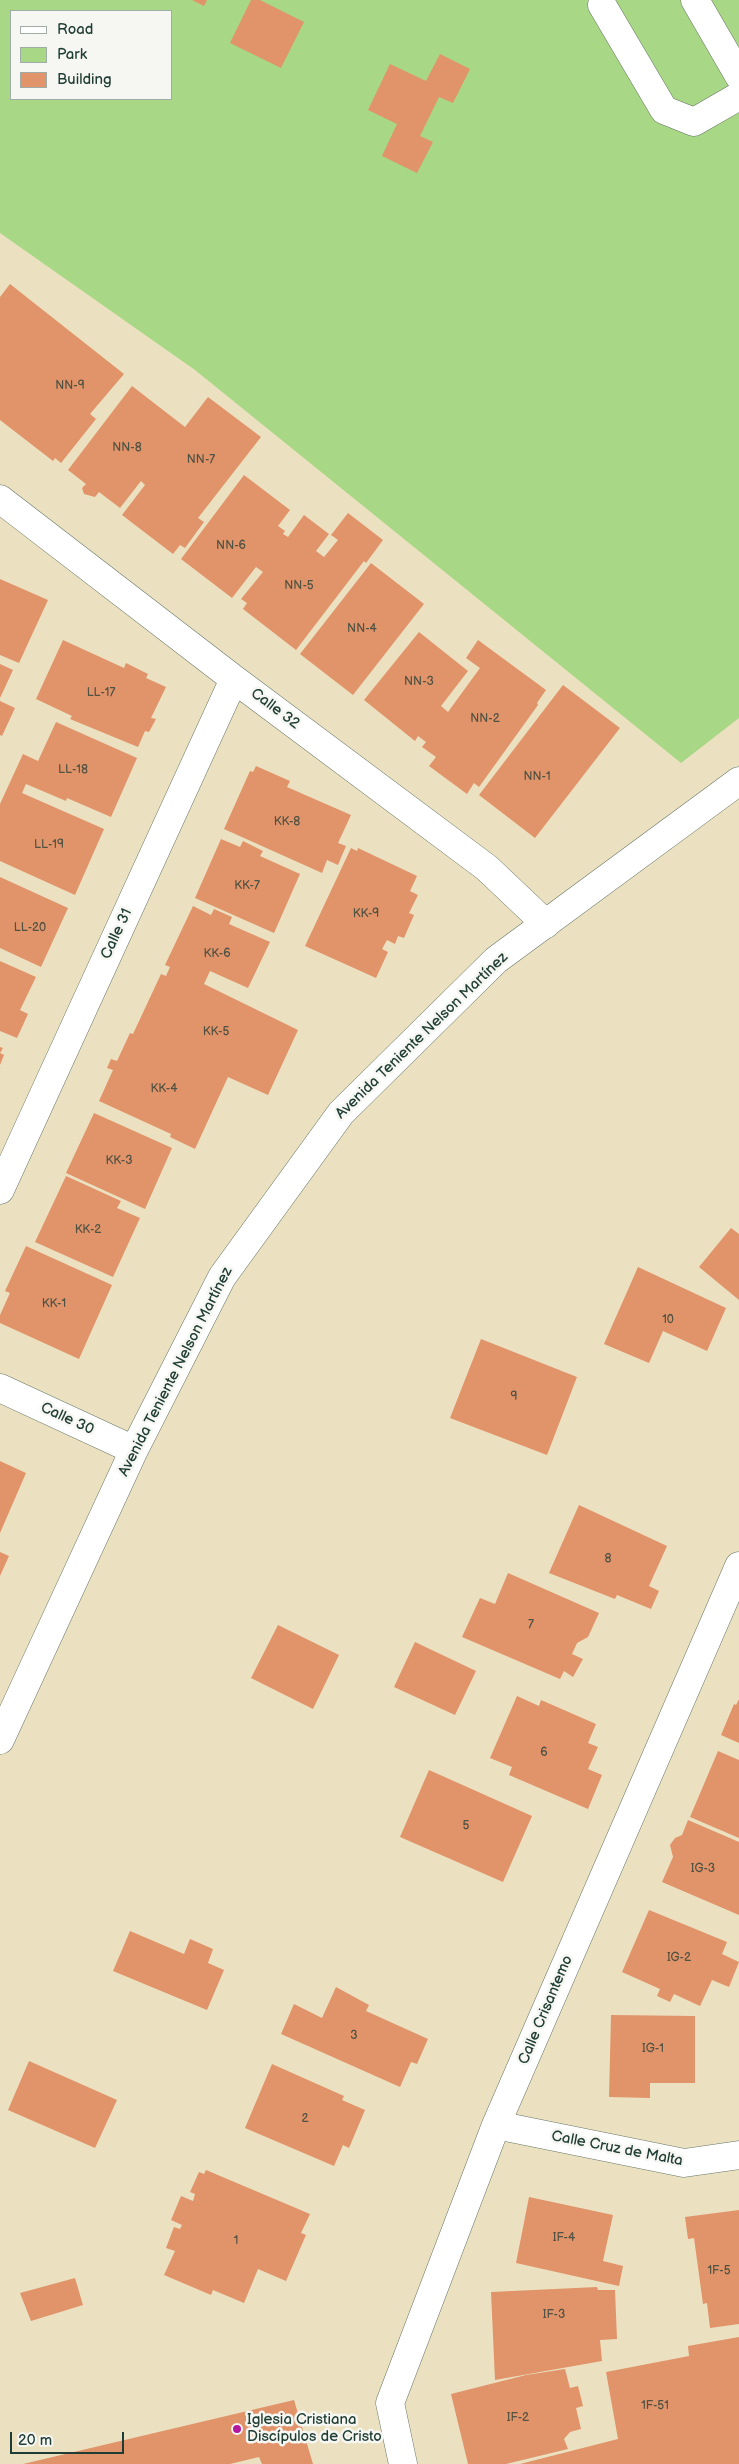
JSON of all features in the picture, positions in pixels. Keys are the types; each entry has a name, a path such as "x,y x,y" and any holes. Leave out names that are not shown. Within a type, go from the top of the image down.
{"street":[{"path":"695,0 739,76"},
{"path":"602,5 664,110 694,122 739,96"},
{"name":"Calle 32","path":"0,499 234,679 487,868 546,924"},
{"name":"Calle 31","path":"0,1190 234,679"},
{"name":"Avenida Teniente Nelson Martínez","path":"0,1740 134,1450 222,1277 341,1113 496,960 739,781"},
{"name":"Calle 30","path":"0,1388 134,1450"},
{"name":"Calle Crisantemo","path":"403,2464 390,2402 496,2125 739,1566"},
{"name":"Calle Cruz de Malta","path":"496,2125 684,2163 739,2155"}],"green space":[{"path":"0,0 739,0 739,718 681,763 195,370 0,233"}],"building":[{"path":"192,0 207,0 204,6"},
{"path":"251,0 260,0 304,22 281,68 230,43"},
{"path":"440,54 470,69 453,103 439,97 420,136 433,142 417,173 382,156 397,124 368,110 390,64 426,81"},
{"path":"10,284 124,374 90,414 96,419 61,463 55,458 53,461 0,420 0,297"},
{"path":"132,386 185,427 208,397 261,437 198,518 204,522 185,548 180,545 173,554 122,515 145,485 141,481 120,508 99,492 95,497 84,494 82,488 86,484 68,470"},
{"path":"244,475 290,510 278,526 285,531 283,534 288,537 304,515 329,534 316,551 324,557 338,540 331,535 348,513 383,540 366,563 364,561 296,650 243,609 247,603 241,599 263,572 256,567 232,598 181,559"},
{"path":"371,563 424,604 353,695 300,654"},
{"path":"0,579 48,600 19,663 0,655"},
{"path":"419,632 468,671 441,706 448,712 480,668 466,658 478,640 546,690 537,703 538,705 479,787 474,783 467,794 429,766 436,757 422,747 426,742 418,736 415,741 364,700"},
{"path":"63,640 124,668 126,663 148,674 146,678 166,687 151,718 156,719 149,732 145,731 138,747 70,719 72,716 36,699"},
{"path":"0,664 13,670 0,698"},
{"path":"563,685 620,728 535,838 479,795"},
{"path":"0,701 15,708 2,736 0,735"},
{"path":"56,722 137,758 111,817 67,798 66,801 26,784 22,793 104,829 75,895 0,861 0,804 23,754 38,761"},
{"path":"256,766 290,781 287,787 351,815 338,843 346,846 338,865 327,860 322,873 224,829 250,771 253,772"},
{"path":"221,839 240,847 243,841 263,851 260,856 300,874 274,933 195,898"},
{"path":"351,848 357,851 358,848 417,876 410,891 418,895 409,913 414,915 404,938 398,936 395,944 387,940 382,949 388,952 376,978 305,946"},
{"path":"0,877 68,908 41,967 0,948"},
{"path":"193,906 211,915 214,909 232,917 229,924 270,942 248,988 210,971 204,984 298,1030 268,1095 228,1077 195,1149 170,1137 171,1134 99,1101 113,1070 107,1068 111,1059 117,1061 130,1033 133,1034 161,974 166,976 170,967 165,965"},
{"path":"0,961 36,977 20,1010 28,1014 17,1038 0,1031"},
{"path":"0,1053 4,1055 0,1065"},
{"path":"94,1113 172,1148 145,1209 66,1173"},
{"path":"66,1176 121,1201 117,1208 140,1218 113,1277 35,1242"},
{"path":"731,1228 739,1234 739,1300 699,1267"},
{"path":"26,1246 112,1285 79,1359 0,1323 0,1315 10,1293 5,1291"},
{"path":"638,1267 726,1308 707,1351 663,1331 649,1363 604,1344"},
{"path":"481,1339 577,1377 547,1455 450,1418"},
{"path":"0,1461 26,1473 0,1533"},
{"path":"579,1505 667,1546 649,1586 659,1591 651,1609 617,1595 615,1599 549,1573"},
{"path":"0,1552 9,1556 0,1576"},
{"path":"508,1573 599,1613 588,1637 577,1643 572,1654 583,1659 573,1677 564,1671 560,1679 462,1637 480,1598 495,1604"},
{"path":"278,1625 339,1655 313,1709 251,1678"},
{"path":"415,1642 476,1671 455,1715 394,1687"},
{"path":"517,1696 539,1706 541,1700 596,1724 588,1743 598,1747 588,1769 602,1775 588,1809 509,1775 512,1767 490,1758"},
{"path":"739,1699 739,1743 721,1735 734,1704 736,1705"},
{"path":"718,1751 739,1760 739,1838 690,1817"},
{"path":"429,1770 532,1816 503,1882 400,1837"},
{"path":"688,1820 739,1842 739,1915 662,1882 673,1857 670,1845 675,1838 682,1835"},
{"path":"649,1910 727,1942 722,1954 739,1962 729,1987 712,1980 700,2006 674,1994 670,2002 657,1996 660,1989 622,1972"},
{"path":"130,1931 184,1954 190,1939 213,1949 208,1963 224,1970 207,2010 113,1971"},
{"path":"336,1987 369,2005 366,2011 428,2039 417,2064 411,2062 400,2087 281,2034 294,2004 322,2018"},
{"path":"611,2015 695,2016 695,2083 650,2083 650,2098 609,2097"},
{"path":"29,2061 117,2100 95,2148 8,2110"},
{"path":"272,2064 344,2096 342,2100 365,2110 349,2148 343,2145 334,2166 245,2128"},
{"path":"206,2170 310,2214 301,2233 306,2235 286,2281 258,2269 244,2303 213,2290 211,2295 164,2275 175,2251 166,2248 174,2227 180,2229 182,2225 171,2220 181,2196 193,2201 195,2194 190,2192 199,2172 204,2174"},
{"path":"529,2197 613,2215 603,2261 623,2266 619,2286 516,2263"},
{"path":"739,2210 739,2324 710,2328 707,2303 703,2304 694,2238 688,2239 685,2217"},
{"path":"75,2278 83,2305 31,2321 20,2293"},
{"path":"597,2287 598,2290 615,2290 617,2339 600,2340 602,2361 495,2380 491,2292"},
{"path":"739,2337 739,2464 520,2464 618,2439 606,2372 689,2356 688,2346"},
{"path":"565,2369 570,2388 578,2386 583,2406 576,2408 581,2429 570,2432 564,2439 568,2449 506,2464 468,2464 451,2394 526,2375"},
{"name":"Iglesia Cristiana Discípulos de Cristo","path":"294,2400 313,2464 262,2464 259,2457 230,2464 23,2464"}],"place":[{"name":"Iglesia Cristiana Discípulos de Cristo","path":"237,2429"}]}
